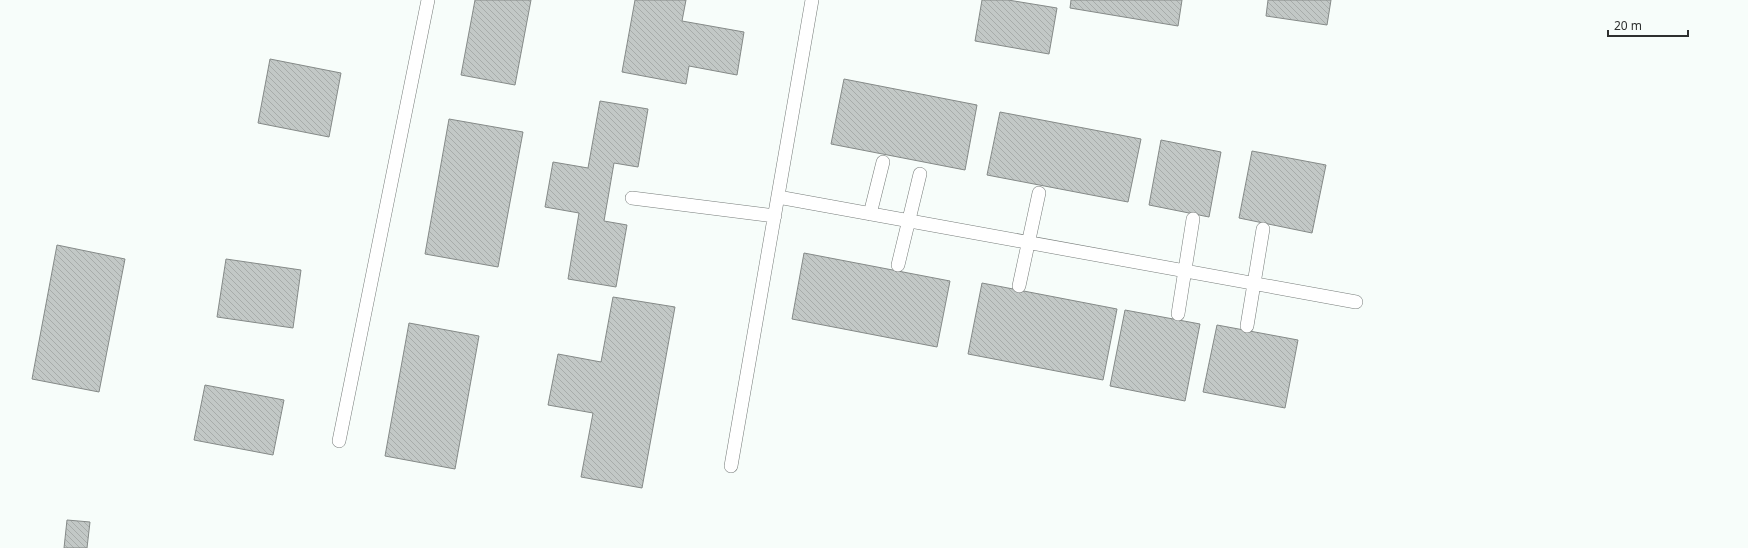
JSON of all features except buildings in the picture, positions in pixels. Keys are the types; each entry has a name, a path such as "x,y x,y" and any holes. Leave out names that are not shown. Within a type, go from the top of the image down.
{"lane":[{"path":"339,441 428,0"},
{"path":"731,466 812,0"},
{"path":"870,214 883,162"},
{"path":"898,265 920,174"},
{"path":"1019,286 1039,193"},
{"path":"778,197 1356,302"},
{"path":"632,198 775,216"},
{"path":"1178,314 1194,219"},
{"path":"1247,326 1263,229"}]}
